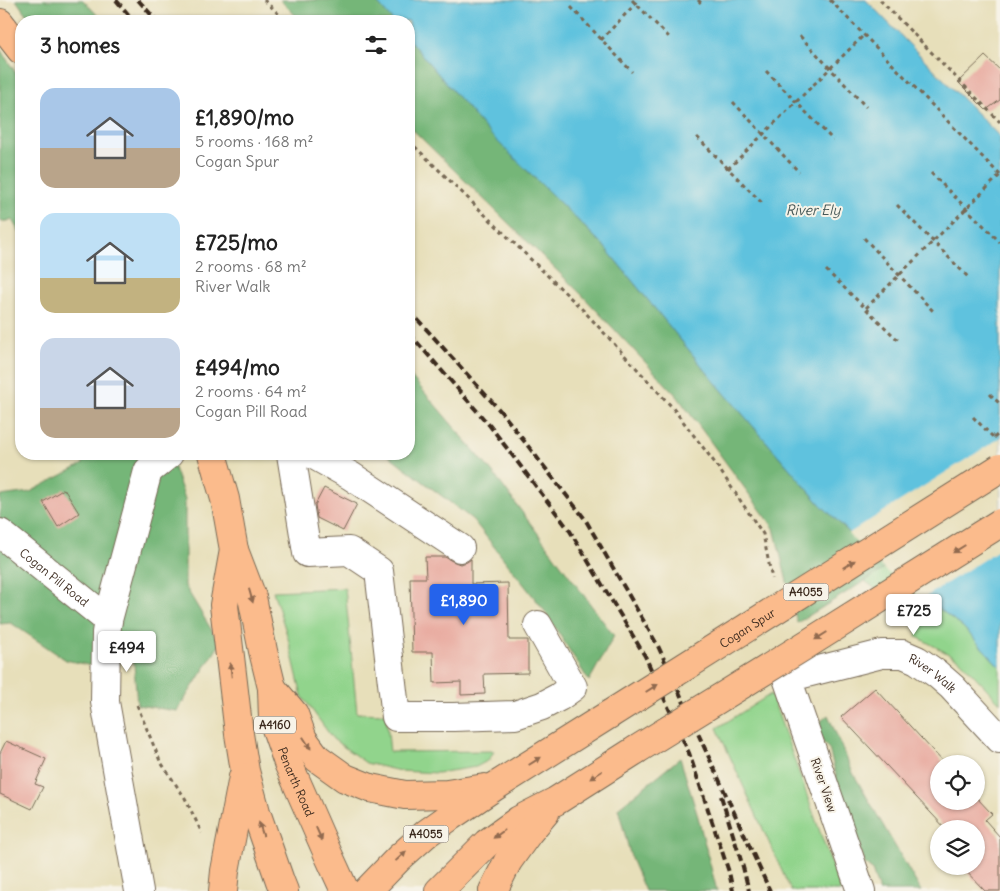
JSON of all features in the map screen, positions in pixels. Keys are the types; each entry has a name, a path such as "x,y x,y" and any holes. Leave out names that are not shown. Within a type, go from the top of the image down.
{"main road":[{"path":"0,23 15,42"},
{"name":"Penarth Road","path":"214,460 225,499 234,550 252,597 272,688 273,720 288,763 346,891"},
{"name":"Cogan Spur","path":"494,787 1000,468"},
{"path":"439,891 488,842 519,820 556,801 1000,523"},
{"name":"Penarth Road","path":"234,550 224,604 239,734 245,771 264,835 284,891"},
{"path":"272,688 294,714 303,739 317,758 345,778 370,788 405,795 447,794 494,787"},
{"path":"223,891 225,871 245,771"},
{"name":"A4055","path":"367,891 427,833 494,787"},
{"path":"493,891 508,861 528,833 556,801"}],"street":[{"path":"138,891 105,702 106,633 148,471 162,460"},
{"path":"292,460 307,553 349,552 379,571 396,717 515,715 542,706 559,697 573,687 538,625"},
{"path":"323,460 352,476 460,548"},
{"name":"Cogan Pill Road","path":"0,533 108,620"},
{"name":"River Walk","path":"787,678 882,654 903,654 937,674 952,687 1000,739"},
{"name":"River View","path":"787,678 861,891"}],"path":[{"path":"264,0 280,15"},
{"path":"698,0 703,5"},
{"path":"830,0 1000,175 866,308"},
{"path":"880,0 1000,122"},
{"path":"601,40 635,1 669,37"},
{"path":"571,7 632,72"},
{"path":"728,169 864,35"},
{"path":"800,36 866,107"},
{"path":"766,71 833,140"},
{"path":"732,102 798,172"},
{"path":"697,136 763,204"},
{"path":"415,147 584,310 672,407 715,463 763,534 773,585"},
{"path":"931,173 1000,242"},
{"path":"897,206 968,277"},
{"path":"864,238 934,312"},
{"path":"826,270 900,341"},
{"path":"990,394 1000,404"},
{"path":"973,417 1000,444"},
{"path":"994,438 1000,432"},
{"path":"134,698 160,761 185,798 202,833"}],"green space":[{"path":"16,0 83,0 97,15 27,15"},
{"path":"280,0 375,0 388,15 295,15"},
{"path":"415,47 490,134 603,245 715,382 821,505 886,568 797,623 774,528 677,396 582,295 415,132"},
{"path":"0,49 15,72 15,225 12,220 0,222"},
{"path":"415,381 493,473 614,636 589,681 544,610 473,520 395,460 415,460"},
{"path":"83,460 171,460 185,499 185,586 220,644 177,711 137,705 132,637 114,671 66,660 11,623 0,624 0,496 30,492 83,464"},
{"path":"886,568 963,627 1000,667 1000,703 960,660 917,637 916,620 865,581"},
{"path":"345,588 357,713 386,714 390,752 494,751 489,760 476,767 437,773 400,771 366,763 333,739 302,696 288,638 273,591"},
{"path":"771,694 841,891 791,891 717,728"},
{"path":"828,715 853,773 921,891 878,891 872,870 865,864 852,830 851,820 841,802 829,749 822,741 818,728 819,723"},
{"path":"680,758 698,817 717,891 645,891 632,861 618,808"}],"water":[{"name":"River Ely","path":"375,0 866,0 1000,137 1000,667 963,627 886,568 821,505 715,382 603,245 490,134 415,47 415,15 388,15"}],"pier":[{"path":"1000,438 1000,549 922,599 885,570 848,534"}],"building":[{"path":"985,56 1000,70 1000,100 986,110 958,82"},
{"path":"324,488 357,504 343,531 317,518 315,505"},
{"path":"64,489 79,513 58,527 43,502"},
{"path":"425,557 445,557 460,564 471,559 471,584 508,583 509,640 528,640 528,673 484,674 485,694 461,695 461,682 434,683 433,652 412,652 410,578 426,578"},
{"path":"875,688 937,755 930,755 930,810 985,810 985,807 992,814 985,820 938,820 841,717"},
{"path":"6,741 46,759 35,784 43,787 32,809 0,794 0,753"},
{"path":"985,820 1000,837 1000,891 985,891 970,875 985,875"}],"railway":[{"path":"116,0 129,15"},
{"path":"138,0 152,15"},
{"path":"415,317 503,414 585,519 658,646 770,891"},
{"path":"415,340 490,426 570,531 645,656 689,753 729,872 733,891"},
{"path":"721,796 749,891"}]}
